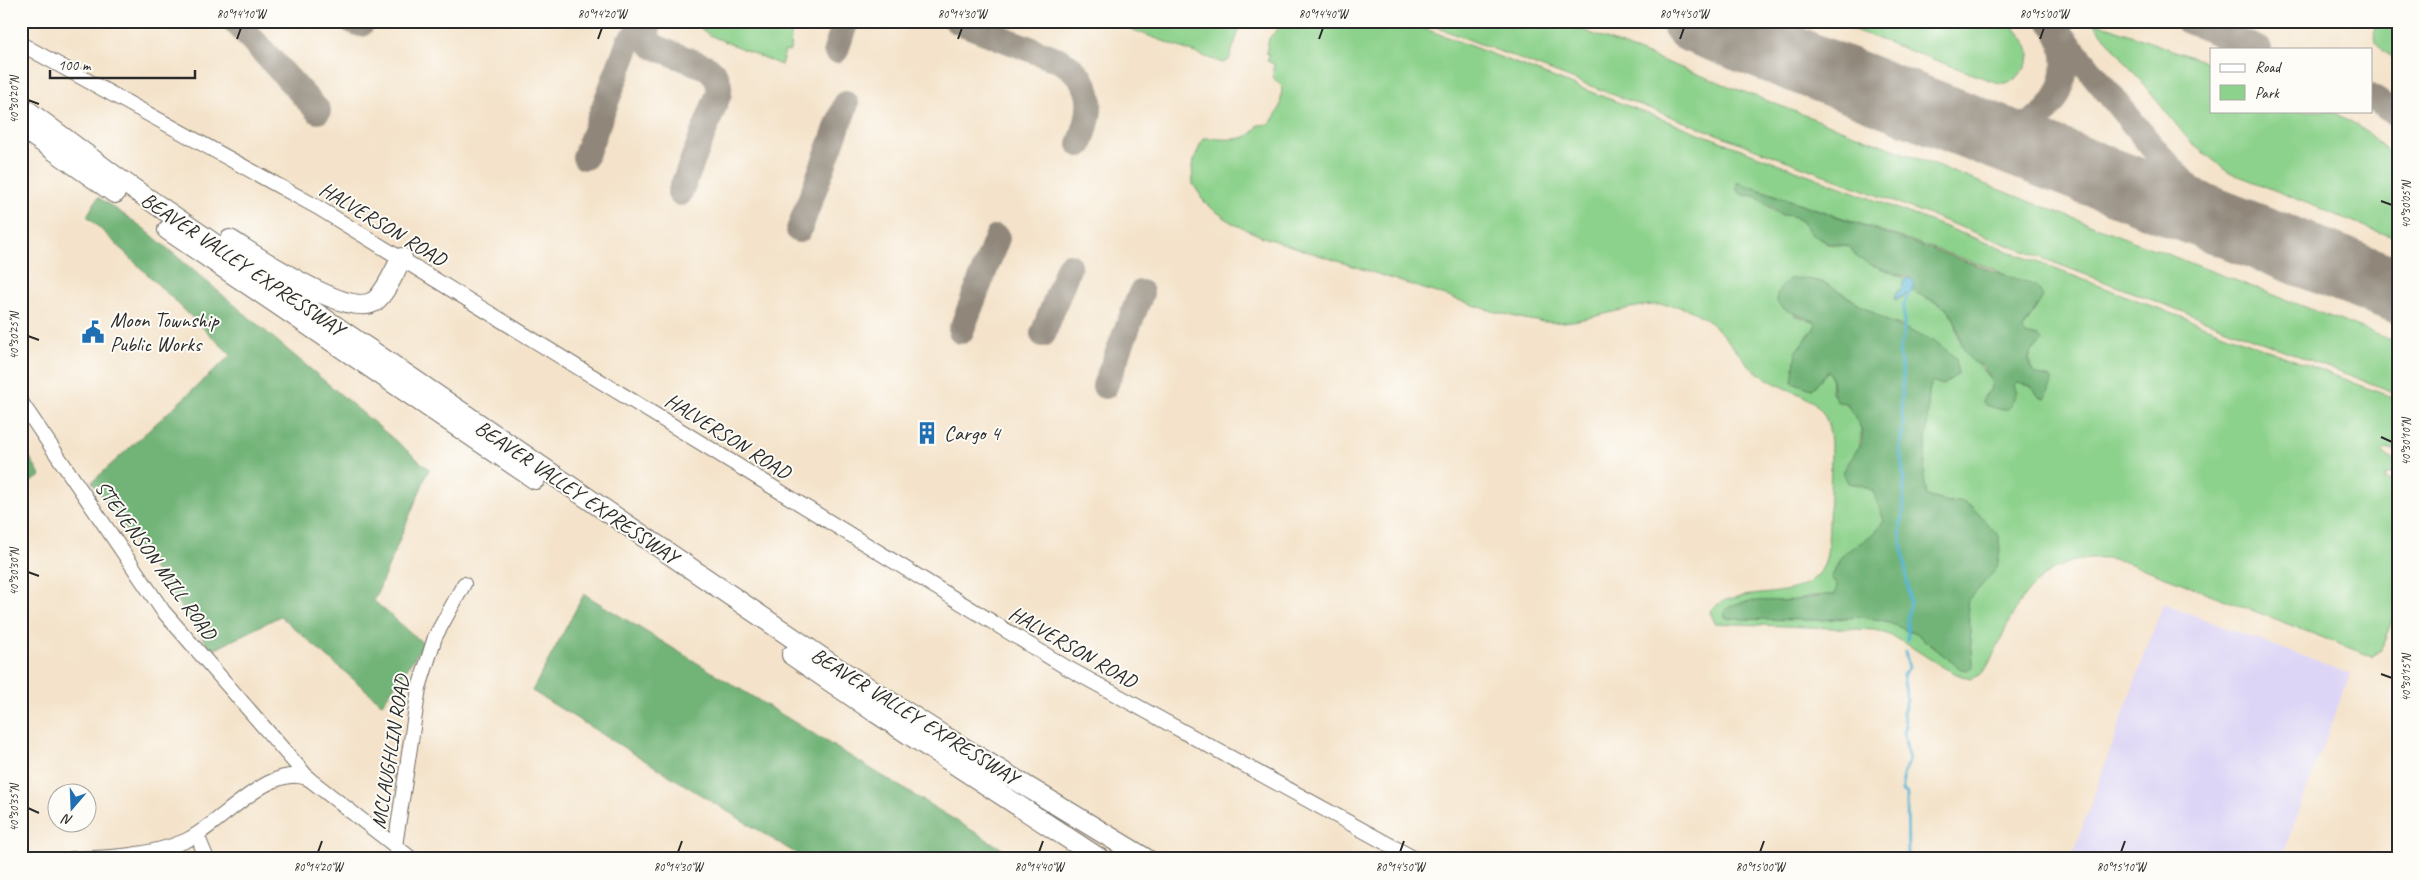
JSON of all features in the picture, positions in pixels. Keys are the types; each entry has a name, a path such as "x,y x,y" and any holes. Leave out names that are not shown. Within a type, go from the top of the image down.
{"highway":[{"name":"BEAVER VALLEY EXPRESSWAY","path":"21,106 124,182 834,666 942,736 1146,859"},
{"name":"BEAVER VALLEY EXPRESSWAY","path":"21,126 214,262 875,712 1100,859"},
{"path":"61,136 274,267 335,299 358,305 375,300 388,284 402,258"}],"street":[{"name":"HALVERSON ROAD","path":"21,44 263,176 402,258 1039,651 1151,715 1415,859"},
{"name":"STEVENSON MILL ROAD","path":"21,402 163,610 309,779 412,859"},
{"name":"MCLAUGHLIN ROAD","path":"395,846 418,688 435,637 464,584"},
{"path":"72,859 152,851 175,845 197,835 278,777 296,774 309,779"},
{"path":"197,835 207,859"}],"shaded area":[{"path":"2163,604 2350,674 2281,859 2071,859"}],"green space":[{"path":"692,21 792,21 790,50 789,52 785,51 781,65 709,35"},
{"path":"1109,21 1242,21 1230,57 1228,61 1222,63"},
{"path":"1272,21 1405,21 2399,400 2399,452 2385,449 2383,454 2394,460 2396,469 2393,473 2385,476 2384,480 2399,484 2399,621 2392,620 2381,650 2373,657 2153,572 2113,559 2099,558 2071,562 2058,567 2036,583 2018,605 1987,667 1980,675 1971,679 1946,669 1900,640 1875,630 1715,623 1710,612 1719,603 1732,598 1785,591 1801,586 1815,578 1824,565 1828,544 1831,443 1829,427 1824,415 1809,399 1776,384 1754,370 1705,318 1679,307 1662,305 1629,308 1563,322 1527,319 1492,311 1263,237 1232,223 1206,204 1193,184 1192,166 1203,138 1242,138 1254,131 1258,125 1270,124 1280,108 1282,87 1273,77 1274,64 1267,61 1270,55 1266,53 1269,38 1280,27","holes":["1737,182 1994,269 2043,296 2023,329 2025,334 2039,337 2035,349 2031,352 2030,361 2036,375 2046,376 2051,385 2046,398 2040,398 2028,385 2021,383 2017,383 2014,386 2017,392 2008,409 1984,396 1990,391 1992,382 1959,339 1955,321 1948,309 1913,291 1897,300 1894,298 1896,292 1902,288 1906,279 1858,258 1849,246 1829,244 1812,234 1802,221 1793,216 1782,215 1774,211","1839,291 1887,321 1903,326 1958,374 1943,385 1932,381 1929,391 1924,477 1927,496 1948,502 1960,501 1972,507 1999,536 1978,590 1967,602 1973,662 1961,669 1918,635 1882,620 1860,617 1822,620 1729,619 1748,602 1796,600 1810,596 1835,595 1837,585 1831,577 1842,556 1874,533 1884,520 1873,491 1861,485 1849,483 1846,465 1859,445 1860,426 1850,408 1832,393 1831,374 1828,370 1812,389 1792,382 1803,346 1816,322 1794,315"]},
{"path":"1420,21 1559,21 2399,343 2399,394"},
{"path":"1830,21 2008,21 2027,45 2029,54 2025,68 2018,77 2009,82 1999,83"},
{"path":"2092,21 2210,64 2210,112 2333,112 2359,126 2399,160 2399,240 2229,172 2192,144"},
{"path":"2376,21 2399,21 2399,60 2382,50 2378,45 2375,35"},
{"path":"1737,182 2037,286 2043,296 2023,329 2025,334 2039,337 2043,341 2031,352 2029,360 2030,367 2034,372 2039,376 2051,378 2051,385 2046,398 2040,398 2031,386 2017,383 2014,386 2014,398 2008,409 1998,409 1985,405 1982,400 1990,390 1992,382 1981,365 1967,356 1953,316 1948,310 1913,291 1914,289 1908,278 1858,258 1849,246 1829,243 1811,234 1802,221 1793,216 1782,215 1755,196 1743,195 1737,191"},
{"path":"98,197 142,227 429,469 374,601 424,644 382,704 280,616 212,651 92,482 231,355 87,216"},
{"path":"1804,278 1825,283 1887,321 1936,342 1956,358 1958,374 1943,385 1932,381 1929,391 1924,477 1927,496 1948,502 1960,501 1972,507 1999,536 2000,551 1997,568 1967,602 1973,666 1967,670 1961,669 1918,635 1882,620 1860,617 1822,620 1729,619 1725,617 1724,612 1738,603 1788,601 1835,595 1837,585 1831,578 1842,556 1874,533 1884,520 1873,491 1861,485 1848,483 1843,472 1862,442 1862,430 1847,403 1837,402 1828,371 1812,389 1792,382 1796,352 1814,329 1816,322 1782,308 1778,303 1777,297 1780,289 1789,279"},
{"path":"21,443 41,476 21,487"},
{"path":"584,594 1019,859 805,859 532,691"}],"water":[{"path":"1911,278 1915,284 1913,291 1895,300 1895,294 1902,288 1906,279"}],"waterway":[{"path":"1908,640 1907,622 1910,601 1900,529 1903,516 1904,483 1900,447 1903,423 1901,406 1903,375 1899,354 1904,332 1904,304 1909,293"},
{"path":"1905,652 1909,667 1903,675 1907,700 1903,713 1909,762 1903,775 1903,791 1907,793 1908,859"}],"taxiway":[{"path":"235,21 318,111"},
{"path":"353,21 361,24"},
{"path":"648,21 647,38 653,46 708,68 716,76 719,86 719,93 680,193"},
{"path":"585,157 629,42 644,29 648,21"},
{"path":"836,50 846,21"},
{"path":"957,21 1061,61 1073,69 1081,78 1089,98 1088,120 1080,144"},
{"path":"1769,21 1816,58 1851,77 1905,102"},
{"path":"2050,21 2158,154 2191,189 2243,225 2306,256"},
{"path":"2188,21 2256,48"},
{"path":"1945,117 1990,130 2023,127 2037,120 2057,96 2062,82 2063,50 2058,34"},
{"path":"2372,98 2399,116"},
{"path":"799,230 846,104"},
{"path":"961,331 997,238"},
{"path":"2311,257 2399,287"},
{"path":"1043,334 1069,266"},
{"path":"1105,386 1141,293"}],"runway":[{"path":"1694,21 2399,291"}],"place":[{"name":"Moon Township Public Works","path":"93,332"},
{"name":"Cargo 4","path":"927,433"}]}
